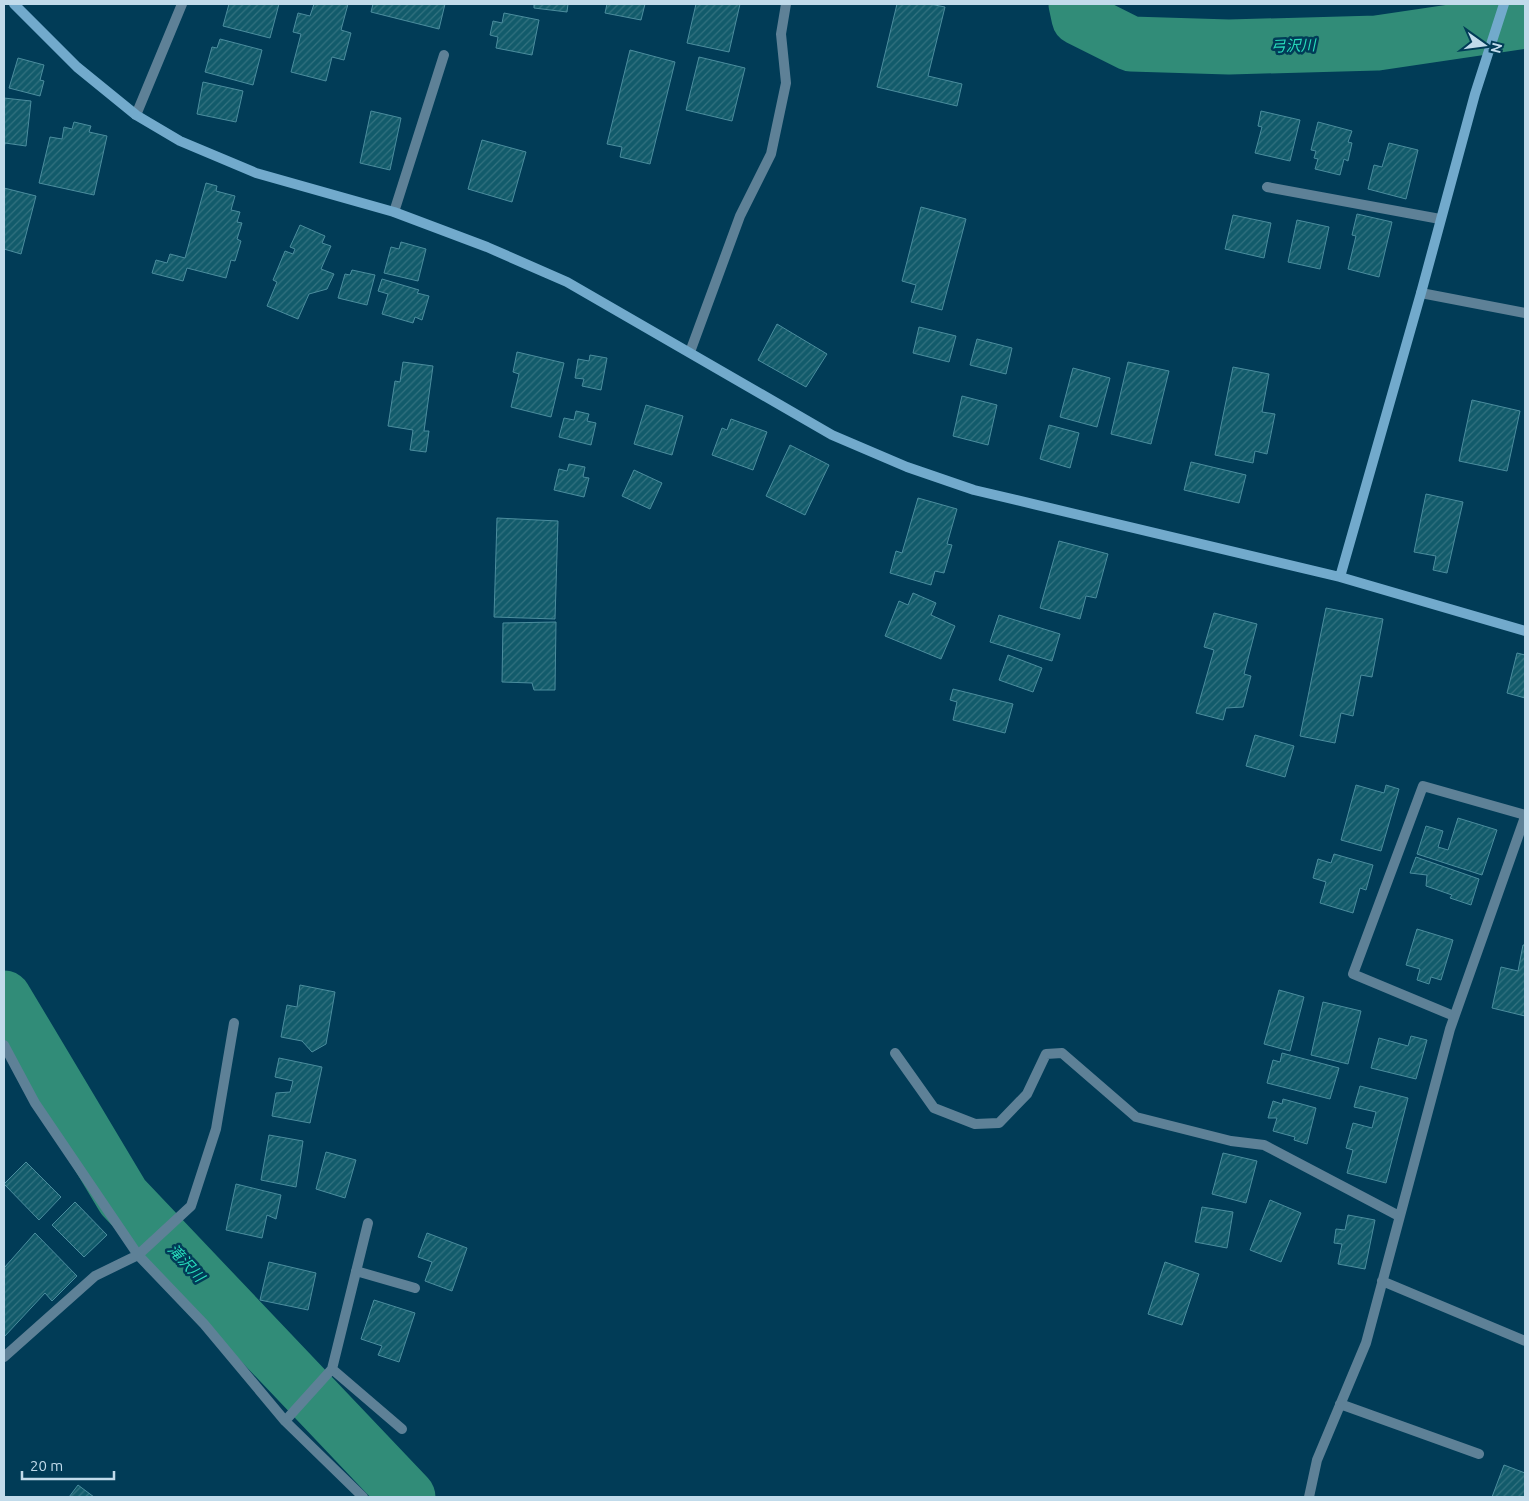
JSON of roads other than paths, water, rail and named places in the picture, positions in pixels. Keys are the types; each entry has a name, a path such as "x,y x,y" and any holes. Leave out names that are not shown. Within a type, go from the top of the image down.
{"street":[{"path":"14,4 77,67 136,115 180,141 256,173 394,212 487,247 568,282 832,435 907,467 974,490 1340,577 1525,631"},
{"path":"136,115 182,4"},
{"path":"690,352 740,216 771,154 786,83 781,34 786,4"},
{"path":"1340,577 1421,293 1475,94 1504,4"},
{"path":"394,212 444,55"},
{"path":"1267,187 1440,219"},
{"path":"1421,293 1525,313"},
{"path":"1309,1497 1317,1460 1366,1343 1398,1216 1454,1016 1525,816 1423,786 1353,974 1454,1016"},
{"path":"4,1357 95,1276 138,1256 191,1206 216,1129 234,1023"},
{"path":"4,1045 35,1103 138,1256 204,1324 285,1421 363,1497"},
{"path":"895,1053 934,1108 975,1124 999,1123 1027,1094 1046,1054 1062,1053 1136,1117 1231,1141 1264,1145 1398,1216"},
{"path":"285,1421 332,1369 368,1223"},
{"path":"356,1271 416,1288"},
{"path":"1382,1281 1525,1341"},
{"path":"332,1369 402,1429"},
{"path":"1340,1404 1479,1454"}],"waterway":[{"name":"弓沢川","path":"1076,4 1079,18 1131,44 1229,47 1377,43 1525,21"},
{"name":"滝沢川","path":"4,998 123,1197 408,1497"}]}
